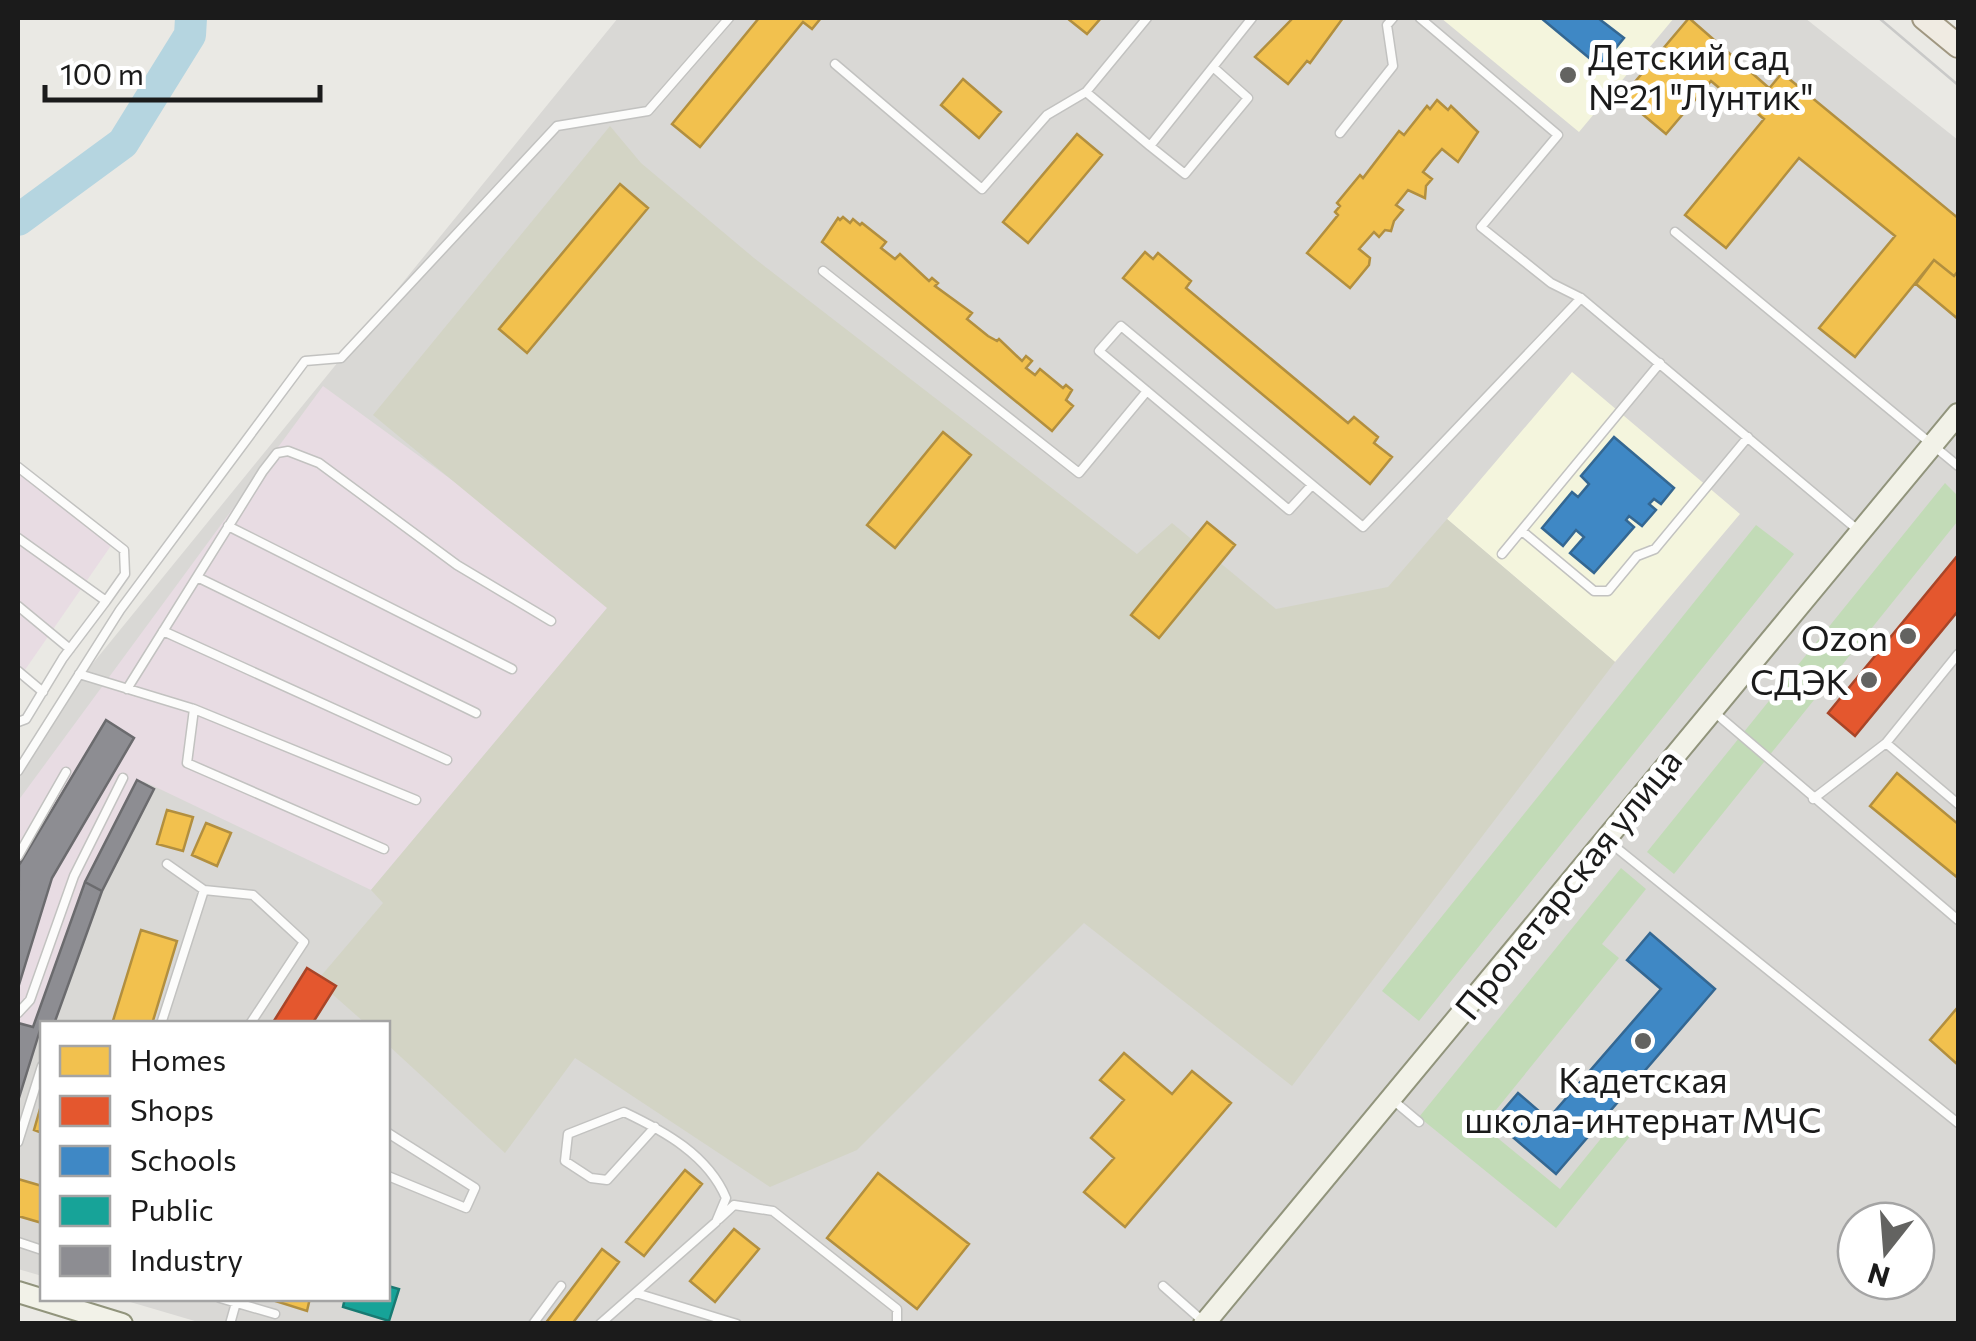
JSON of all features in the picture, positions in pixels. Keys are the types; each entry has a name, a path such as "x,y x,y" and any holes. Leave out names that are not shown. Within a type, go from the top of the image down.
{"main road":[{"path":"1924,18 1958,46"}],"street":[{"name":"Пролетарская улица","path":"1204,1323 1958,414"},
{"path":"67,1302 122,1324"}],"lane":[{"path":"18,771 120,610 305,361 341,358 557,126 648,111 729,18"},
{"path":"835,64 982,189 1047,115 1086,92 1147,18"},
{"path":"1150,146 1252,18"},
{"path":"1340,133 1393,66 1388,25 1393,18"},
{"path":"1420,18 1558,134 1481,226 1552,283 1581,298 1859,531"},
{"path":"1086,92 1184,174 1248,98 1213,67"},
{"path":"1675,232 1958,466"},
{"path":"823,272 1079,472 1147,392"},
{"path":"1312,485 1289,510 1099,351 1121,326 1312,485 1362,527 1581,298"},
{"path":"1502,554 1660,364"},
{"path":"1522,531 1594,591 1608,591 1637,556 1655,549 1748,437"},
{"path":"127,689 263,471 277,453 288,451 318,463 457,565 551,621"},
{"path":"18,467 124,550 125,574 70,649 26,719 18,722"},
{"path":"228,526 512,669"},
{"path":"18,538 106,601"},
{"path":"197,576 476,714"},
{"path":"18,606 70,649"},
{"path":"163,630 447,760"},
{"path":"1813,799 1886,743 1958,654"},
{"path":"18,672 42,692"},
{"path":"79,674 194,709 416,800"},
{"path":"194,709 187,763 384,848"},
{"path":"1710,710 1958,920"},
{"path":"1886,743 1958,804"},
{"path":"18,856 66,772"},
{"path":"18,1013 30,1000 74,876 123,778"},
{"path":"1604,838 1958,1123"},
{"path":"167,864 204,890 253,895 304,942 252,1021"},
{"path":"162,1021 204,890"},
{"path":"18,1142 40,1072"},
{"path":"1390,1098 1419,1122"},
{"path":"655,1127 607,1180 592,1178 565,1162 568,1134 624,1112 655,1127 690,1151 720,1182 726,1198 716,1222"},
{"path":"390,1135 475,1188 466,1208 390,1177"},
{"path":"600,1324 734,1205 774,1211 898,1310 897,1324"},
{"path":"532,1324 560,1286"},
{"path":"1163,1286 1204,1323"},
{"path":"636,1293 707,1319 737,1324"},
{"path":"230,1324 237,1301 275,1314"}],"shaded area":[{"path":"618,18 1805,18 1958,140 1958,1323 205,1324 127,1301 390,1301 390,1021 40,1021 40,1275 18,1269 18,764 63,700"},
{"name":"Детский сад №21 \"Лунтик\"","path":"1441,18 1674,18 1579,132"},
{"path":"610,126 641,163 754,258 1137,554 1172,523 1276,609 1388,587 1447,519 1615,662 1292,1086 1084,923 857,1150 770,1187 575,1058 505,1153 390,1047 390,1021 363,1021 331,993 335,985 321,976 383,903 371,890 607,608 373,415"},
{"path":"1572,372 1740,514 1615,662 1447,519"},
{"path":"323,386 489,507 608,607 371,890 143,781 76,911 18,1068 18,801"},
{"path":"18,467 117,537 18,680"}],"green space":[{"path":"1945,483 1958,496 1957,522 1674,874 1647,852"},
{"path":"1756,525 1794,554 1419,1021 1382,991"},
{"path":"1621,868 1646,889 1602,944 1619,958 1483,1126 1560,1189 1616,1120 1632,1134 1556,1228 1419,1117"}],"building: Homes":[{"path":"759,18 821,18 812,29 803,22 700,147 672,124"},
{"path":"1067,18 1101,18 1087,34"},
{"path":"1293,18 1343,18 1310,63 1307,61 1288,84 1255,57"},
{"path":"1689,18 1769,88 1752,109 1736,102 1711,81 1666,134 1622,97"},
{"path":"1782,73 1958,218 1958,271 1954,276 1934,260 1855,357 1819,328 1895,236 1799,158 1726,248 1685,215 1764,119 1752,109"},
{"path":"963,79 1001,112 979,138 941,105"},
{"path":"1437,100 1448,110 1451,106 1478,132 1458,162 1442,149 1423,172 1432,179 1426,186 1425,198 1408,190 1396,205 1403,210 1391,231 1385,230 1379,237 1374,232 1359,249 1370,258 1369,265 1350,288 1307,253 1338,215 1337,203 1360,175 1363,178 1399,131 1404,135 1427,106 1430,109"},
{"path":"1077,134 1102,155 1028,243 1003,222"},
{"path":"620,184 648,208 527,353 499,329"},
{"path":"838,218 850,223 853,219 862,223 886,242 881,248 895,259 900,254 929,281 932,278 938,283 935,286 972,313 967,319 988,336 999,339 1022,361 1026,356 1032,361 1026,368 1035,375 1040,369 1063,388 1066,385 1072,390 1066,400 1073,406 1052,431 822,242"},
{"path":"1145,252 1153,259 1158,253 1191,281 1186,288 1348,423 1354,417 1378,437 1374,443 1392,457 1370,484 1123,278"},
{"path":"1934,260 1954,276 1958,271 1958,319 1916,284"},
{"path":"943,432 971,455 895,548 867,525"},
{"path":"1207,522 1235,545 1159,638 1131,615"},
{"path":"1897,773 1958,824 1958,878 1870,806"},
{"path":"167,810 193,817 183,851 157,844"},
{"path":"206,823 231,833 217,866 192,855"},
{"path":"141,930 177,941 153,1021 113,1021"},
{"path":"1958,1007 1958,1065 1930,1040"},
{"path":"1124,1053 1172,1094 1192,1071 1231,1103 1125,1227 1084,1192 1114,1158 1091,1138 1124,1100 1100,1080"},
{"path":"40,1109 40,1132 34,1130"},
{"path":"685,1170 702,1184 644,1256 626,1242"},
{"path":"878,1173 969,1244 917,1309 827,1238"},
{"path":"18,1179 40,1185 40,1222 18,1216"},
{"path":"734,1229 759,1249 715,1302 690,1281"},
{"path":"602,1249 619,1262 572,1324 545,1324"},
{"path":"275,1301 309,1301 307,1311"}],"building: Shops":[{"path":"1958,555 1958,611 1855,736 1828,713"},
{"path":"307,968 336,986 314,1021 274,1021"}],"building: Schools":[{"path":"1541,18 1598,18 1624,38 1600,67"},
{"path":"1614,437 1674,488 1661,504 1654,499 1649,504 1656,510 1642,526 1629,516 1626,520 1634,527 1594,573 1570,553 1584,537 1576,530 1563,546 1542,528 1572,492 1578,497 1589,484 1581,476"},
{"name":"Кадетская школа-интернат МЧС","path":"1650,933 1715,989 1556,1174 1494,1121 1518,1093 1548,1119 1661,989 1627,960"}],"building: Public":[{"path":"390,1287 399,1289 389,1321 343,1307 344,1301 390,1301"}],"building: Industry":[{"path":"106,720 134,738 52,878 18,988 19,865"},
{"path":"137,780 154,789 102,891 85,882"},
{"path":"85,882 102,891 55,1021 40,1021 18,1101 18,1023 33,1027"}],"waterway":[{"path":"18,220 123,143 190,35 191,18"}],"tram line":[{"path":"1879,18 1958,85"}],"place":[{"name":"Детский сад №21 \"Лунтик\"","path":"1568,75"},
{"name":"Ozon","path":"1908,636"},
{"name":"СДЭК","path":"1869,680"},
{"name":"Кадетская школа-интернат МЧС","path":"1643,1041"}]}
